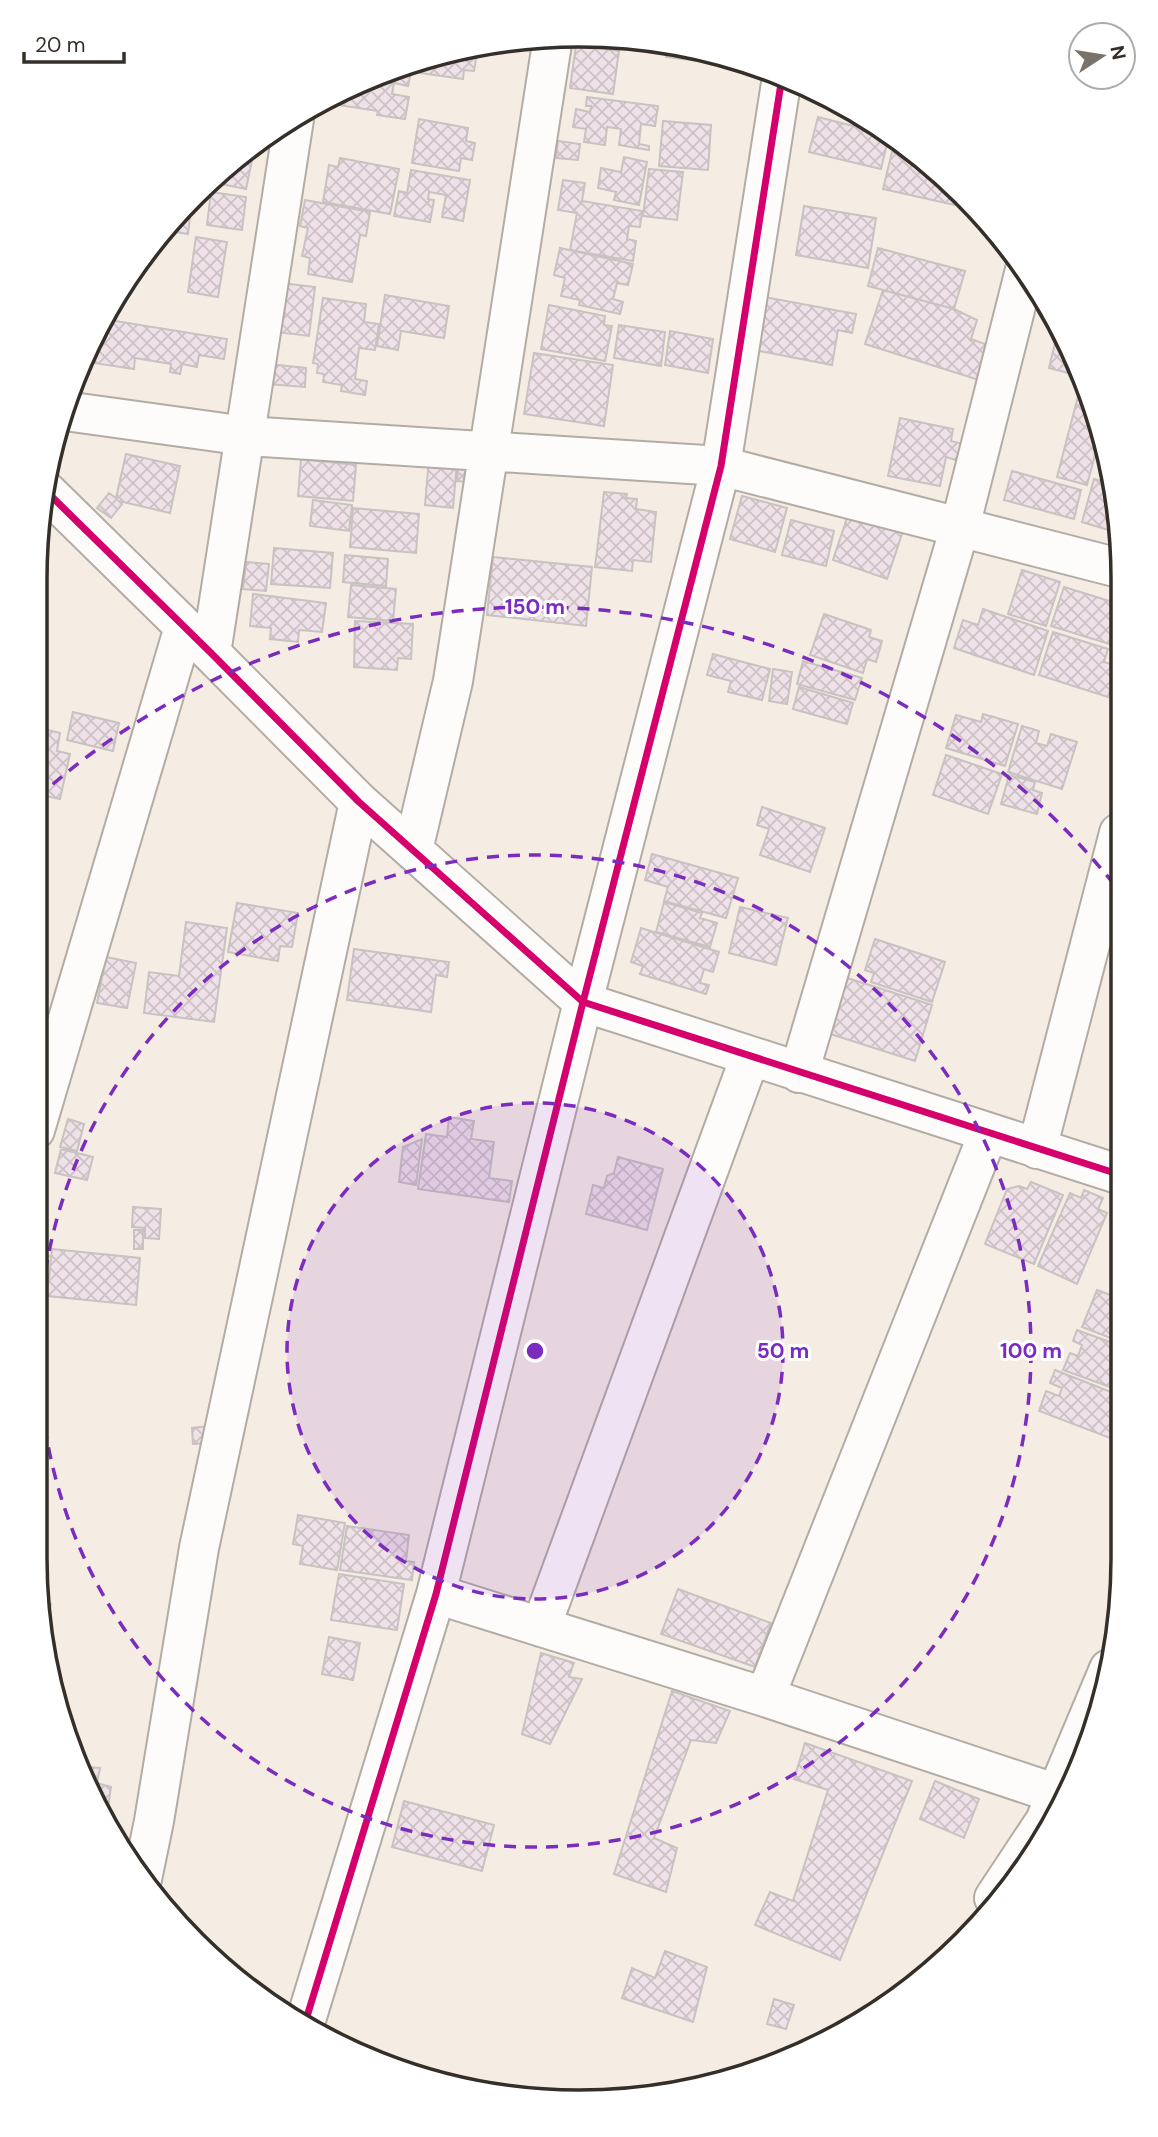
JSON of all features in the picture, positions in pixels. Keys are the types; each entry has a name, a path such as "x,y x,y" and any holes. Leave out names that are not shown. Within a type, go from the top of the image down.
{"street":[{"path":"412,850 453,681 551,48"},
{"path":"307,2015 436,1594 583,1002 721,466 780,87"},
{"path":"211,653 246,436 287,135"},
{"path":"799,1073 960,527 1021,285"},
{"path":"74,412 246,436 721,466 1111,566"},
{"path":"54,499 359,802 583,1002 1111,1172"},
{"path":"47,1093 184,627"},
{"path":"145,1865 199,1548 359,802"},
{"path":"1037,1149 1111,864"},
{"path":"541,1627 750,1057"},
{"path":"765,1698 988,1134"},
{"path":"436,1594 1056,1794"}],"building":[{"path":"576,47 619,51 613,94 570,88"},
{"path":"666,55 702,61 666,57"},
{"path":"476,57 474,71 464,70 463,79 416,72"},
{"path":"411,74 408,86 394,83 392,94 409,97 405,119 377,115 378,111 338,105"},
{"path":"587,97 658,106 655,126 641,124 639,144 649,146 649,150 619,145 621,129 607,127 605,145 584,142 586,129 573,127 576,109 590,112 591,106 586,106"},
{"path":"818,117 860,128 887,146 881,169 809,152"},
{"path":"419,119 468,128 466,141 475,143 472,160 461,158 459,171 412,163"},
{"path":"663,121 711,125 708,170 659,166"},
{"path":"558,141 580,144 578,160 556,158"},
{"path":"892,152 903,157 930,179 955,205 883,189"},
{"path":"624,157 647,162 639,205 614,200 616,192 598,188 601,168 621,172"},
{"path":"340,158 399,169 390,214 323,202 329,165 338,167"},
{"path":"252,159 246,189 222,184"},
{"path":"649,169 683,172 677,220 643,216"},
{"path":"411,170 470,180 463,221 442,217 446,195 429,192 428,199 434,200 430,222 394,216 399,191 407,193"},
{"path":"563,180 585,183 582,201 642,211 640,227 629,226 627,239 636,241 633,261 570,250 577,213 558,210"},
{"path":"214,192 246,197 242,230 207,225 211,196"},
{"path":"305,200 370,212 366,236 360,235 352,282 308,274 310,258 302,256 308,228 300,226"},
{"path":"804,206 876,218 868,268 796,255"},
{"path":"190,217 188,234 176,232"},
{"path":"196,237 227,242 218,297 188,292"},
{"path":"560,248 633,264 628,285 617,283 613,299 623,302 620,314 579,305 580,300 561,296 565,278 554,275"},
{"path":"878,248 965,271 954,309 868,286"},
{"path":"282,283 315,287 309,336 275,332"},
{"path":"883,290 954,309 977,320 971,339 993,347 982,381 865,344"},
{"path":"385,295 449,306 444,338 401,331 398,350 377,346"},
{"path":"759,296 856,314 852,333 838,330 832,365 749,349"},
{"path":"323,298 366,304 364,322 379,324 375,350 359,348 355,379 367,381 365,395 341,391 342,385 323,382 324,374 317,373 318,364 313,363"},
{"path":"549,305 605,316 604,325 612,326 605,361 541,349"},
{"path":"114,321 227,339 224,359 199,355 197,367 182,364 180,374 170,372 171,364 135,358 134,369 94,363"},
{"path":"619,325 665,332 661,366 614,358"},
{"path":"670,331 713,339 708,373 665,365"},
{"path":"1055,342 1069,373 1049,368"},
{"path":"534,353 613,365 604,426 524,414"},
{"path":"269,364 306,368 305,387 267,384"},
{"path":"1078,396 1096,453 1087,485 1057,477"},
{"path":"900,418 953,429 951,441 963,444 959,461 946,457 940,486 888,476"},
{"path":"126,454 180,466 170,513 119,501 122,504 111,518 97,508 109,493 116,498"},
{"path":"429,458 457,461 453,508 425,505"},
{"path":"301,459 356,465 353,501 298,496"},
{"path":"459,462 469,463 467,482 457,481"},
{"path":"1012,471 1081,490 1074,519 1004,500"},
{"path":"1094,479 1102,481 1108,530 1082,522"},
{"path":"604,492 627,494 626,498 637,499 636,509 656,512 651,562 633,560 632,571 595,567"},
{"path":"742,496 787,508 775,552 730,539"},
{"path":"313,500 352,505 349,531 310,526"},
{"path":"353,508 419,514 416,553 350,547"},
{"path":"849,512 903,531 887,579 833,560"},
{"path":"791,520 834,531 826,566 782,555"},
{"path":"274,548 333,553 330,588 271,584"},
{"path":"345,555 388,559 386,586 343,582"},
{"path":"493,557 592,567 586,626 487,615"},
{"path":"246,562 269,564 266,591 243,589"},
{"path":"1022,570 1060,582 1046,626 1008,614"},
{"path":"351,585 396,589 393,621 348,617"},
{"path":"1064,587 1111,602 1111,645 1051,626"},
{"path":"253,594 326,603 322,632 299,630 298,642 270,639 271,628 250,626"},
{"path":"983,609 1048,631 1034,675 954,648 963,620 978,625"},
{"path":"824,614 871,630 869,637 882,641 876,662 867,659 863,673 810,655"},
{"path":"355,621 413,624 411,659 398,658 397,670 354,667"},
{"path":"1053,632 1108,649 1104,662 1111,664 1108,697 1039,675"},
{"path":"713,654 770,669 762,700 728,692 731,681 707,675"},
{"path":"803,661 862,678 855,700 797,684"},
{"path":"773,669 792,672 787,704 769,701"},
{"path":"799,687 853,703 847,724 793,709"},
{"path":"73,712 119,723 113,751 67,740"},
{"path":"983,714 1018,724 1005,766 946,748 956,715 981,722"},
{"path":"1022,726 1039,731 1036,743 1047,746 1051,734 1077,742 1062,789 1008,772"},
{"path":"47,730 60,733 57,751 70,754 60,799 47,796"},
{"path":"946,755 1002,774 988,814 933,795"},
{"path":"1009,775 1035,782 1033,790 1042,793 1037,814 1001,804"},
{"path":"762,807 825,828 810,872 760,855 769,829 757,825"},
{"path":"652,854 738,878 726,918 664,901 668,887 645,880"},
{"path":"664,902 702,913 700,918 717,923 710,947 656,932"},
{"path":"237,903 298,913 292,947 280,946 278,961 228,952"},
{"path":"740,907 788,918 776,965 729,953"},
{"path":"186,922 227,928 214,1022 144,1013 149,972 179,976"},
{"path":"641,928 719,952 713,972 704,969 700,983 709,985 706,994 640,974 643,966 631,962"},
{"path":"875,939 945,962 932,1002 871,982 874,973 865,970"},
{"path":"354,949 449,962 447,977 436,975 431,1012 347,1000"},
{"path":"106,957 136,963 127,1008 97,1003"},
{"path":"841,976 932,1005 915,1061 824,1032"},
{"path":"449,1117 474,1121 471,1139 494,1142 489,1178 512,1181 509,1202 418,1189 426,1134 447,1137"},
{"path":"68,1119 84,1124 77,1151 60,1147"},
{"path":"422,1139 416,1185 399,1182 403,1147"},
{"path":"61,1149 93,1157 87,1180 55,1173"},
{"path":"618,1157 663,1169 647,1230 586,1214 593,1185 604,1188 607,1176 614,1173"},
{"path":"1031,1182 1063,1195 1034,1264 985,1244 1007,1189 1019,1186 1027,1189"},
{"path":"1084,1190 1103,1198 1098,1209 1107,1213 1077,1284 1038,1266 1070,1193 1081,1198"},
{"path":"133,1207 161,1209 159,1239 145,1238 145,1228 132,1227"},
{"path":"134,1230 143,1230 143,1249 134,1249"},
{"path":"52,1249 140,1258 136,1305 47,1296"},
{"path":"1097,1290 1111,1295 1111,1338 1082,1327"},
{"path":"1077,1330 1111,1342 1111,1387 1063,1370 1070,1353 1078,1356 1082,1345 1073,1341"},
{"path":"1055,1370 1111,1392 1111,1438 1039,1411 1046,1391 1059,1396 1062,1388 1050,1383"},
{"path":"209,1426 211,1443 193,1444 192,1428"},
{"path":"298,1515 345,1523 337,1570 300,1564 303,1546 293,1544"},
{"path":"347,1526 409,1535 406,1561 414,1562 412,1580 340,1570"},
{"path":"339,1574 404,1584 397,1630 331,1620"},
{"path":"678,1589 771,1623 755,1667 661,1634"},
{"path":"329,1637 360,1643 353,1680 322,1674"},
{"path":"541,1653 574,1663 569,1677 582,1679 550,1744 522,1734"},
{"path":"672,1691 730,1711 716,1743 691,1740 654,1838 677,1848 666,1892 614,1874"},
{"path":"805,1743 912,1781 840,1960 755,1925 770,1892 793,1901 828,1790 794,1779"},
{"path":"91,1767 100,1768 97,1782"},
{"path":"935,1781 979,1799 964,1838 920,1819"},
{"path":"98,1783 111,1787 108,1805"},
{"path":"404,1801 494,1825 482,1871 392,1847"},
{"path":"665,1951 707,1967 693,2022 622,1998 632,1968 655,1978"},
{"path":"774,1999 794,2005 786,2029 767,2024"}],"cycle path":[{"path":"307,2015 436,1594 583,1002 721,466 780,87"},
{"path":"54,498 359,802 583,1002 1111,1172"}]}
